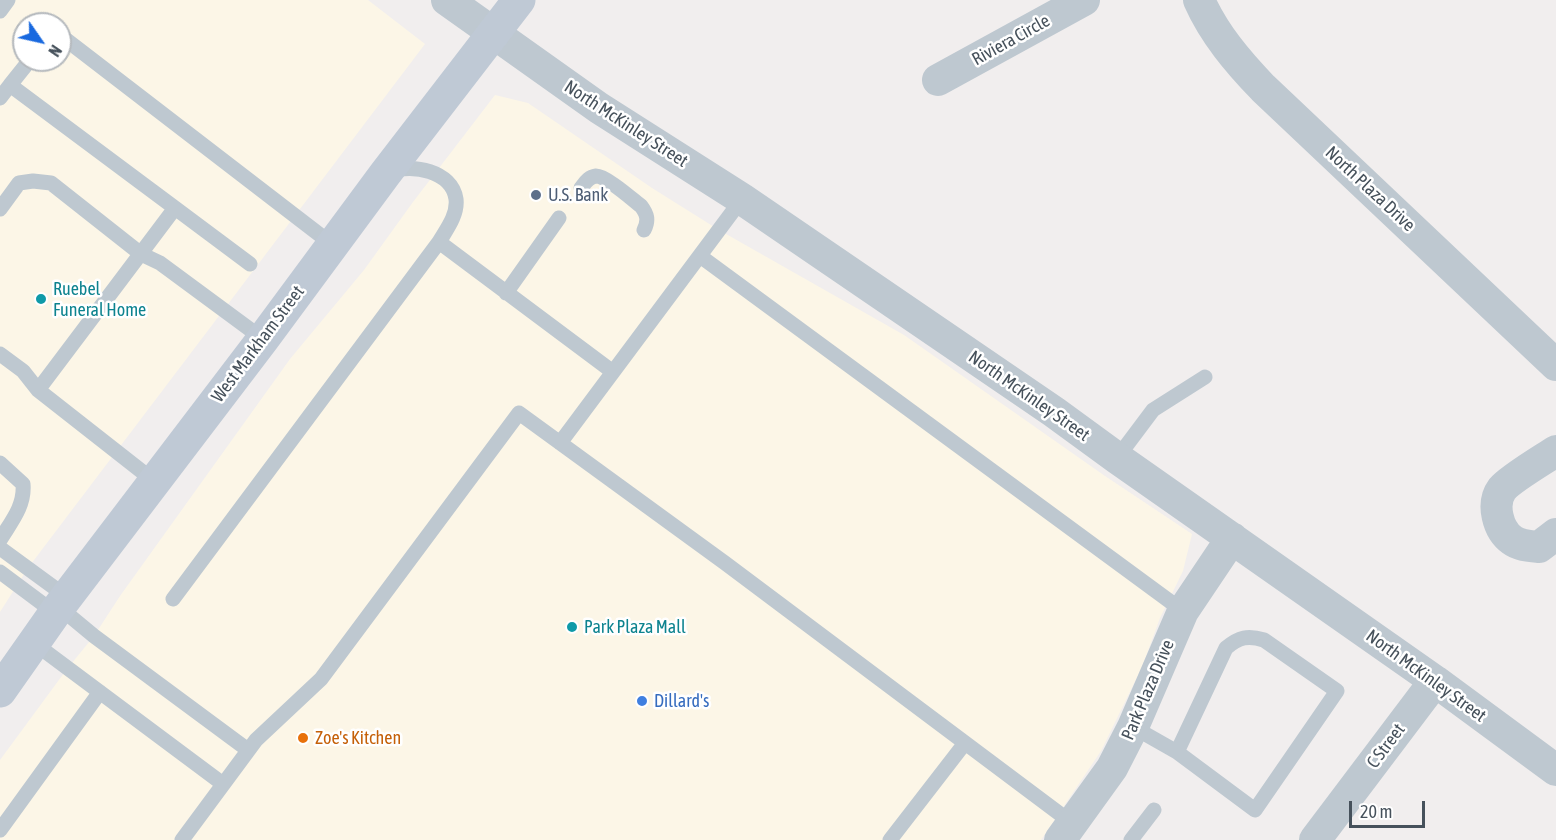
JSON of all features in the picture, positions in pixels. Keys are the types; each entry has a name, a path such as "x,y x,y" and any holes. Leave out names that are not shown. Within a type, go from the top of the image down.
{"main road":[{"name":"West Markham Street","path":"0,691 60,606 519,0"}],"street":[{"name":"North McKinley Street","path":"447,0 635,132 742,199 1054,412 1435,681 1556,771"},
{"name":"Riviera Circle","path":"938,81 1084,0"},
{"name":"North Plaza Drive","path":"1199,0 1218,34 1249,73 1556,365"},
{"path":"1556,451 1502,490 1497,503 1497,517 1503,530 1512,540 1525,546 1539,547 1556,534"},
{"name":"Park Plaza Drive","path":"1063,836 1112,768 1133,727 1183,611 1232,538"},
{"name":"C Street","path":"1315,840 1435,681"}],"lane":[{"path":"0,11 8,0"},
{"path":"72,44 333,245"},
{"path":"0,98 20,72"},
{"path":"10,85 250,264"},
{"path":"173,598 439,242 452,220 456,200 449,186 434,174 422,169 399,168 385,174"},
{"path":"581,188 596,176 605,180 645,211 647,217 644,230"},
{"path":"0,209 19,183 33,181 51,183 141,254 160,263 263,339"},
{"path":"560,443 742,199"},
{"path":"38,390 175,208"},
{"path":"506,293 559,218"},
{"path":"439,242 613,372"},
{"path":"700,255 1183,611"},
{"path":"0,354 23,371 38,390 154,481"},
{"path":"1117,458 1153,410 1205,377"},
{"path":"182,840 248,750 270,726 321,679 519,413 725,563 965,743 1063,836"},
{"path":"0,463 14,473 23,484 24,494 20,507 0,540"},
{"path":"0,548 94,636 248,750"},
{"path":"0,572 60,606"},
{"path":"1133,727 1177,752 1255,810 1337,691 1264,640 1250,636 1236,640 1227,648 1177,752"},
{"path":"34,643 223,784"},
{"path":"0,830 100,692"},
{"path":"890,840 965,743"},
{"path":"1131,840 1155,810"}],"shaded area":[{"path":"0,0 368,0 425,44 28,568 0,612"},
{"name":"Park Plaza Mall","path":"495,95 528,103 652,188 719,230 904,335 1192,534 1183,571 1160,618 1142,667 1101,751 1041,840 0,840 0,760 94,636 120,596 290,359 364,270"}],"place":[{"name":"U.S. Bank","path":"536,195"},
{"name":"Ruebel Funeral Home","path":"41,299"},
{"name":"Park Plaza Mall","path":"572,627"},
{"name":"Dillard's","path":"642,701"},
{"name":"Zoe's Kitchen","path":"303,738"}]}
